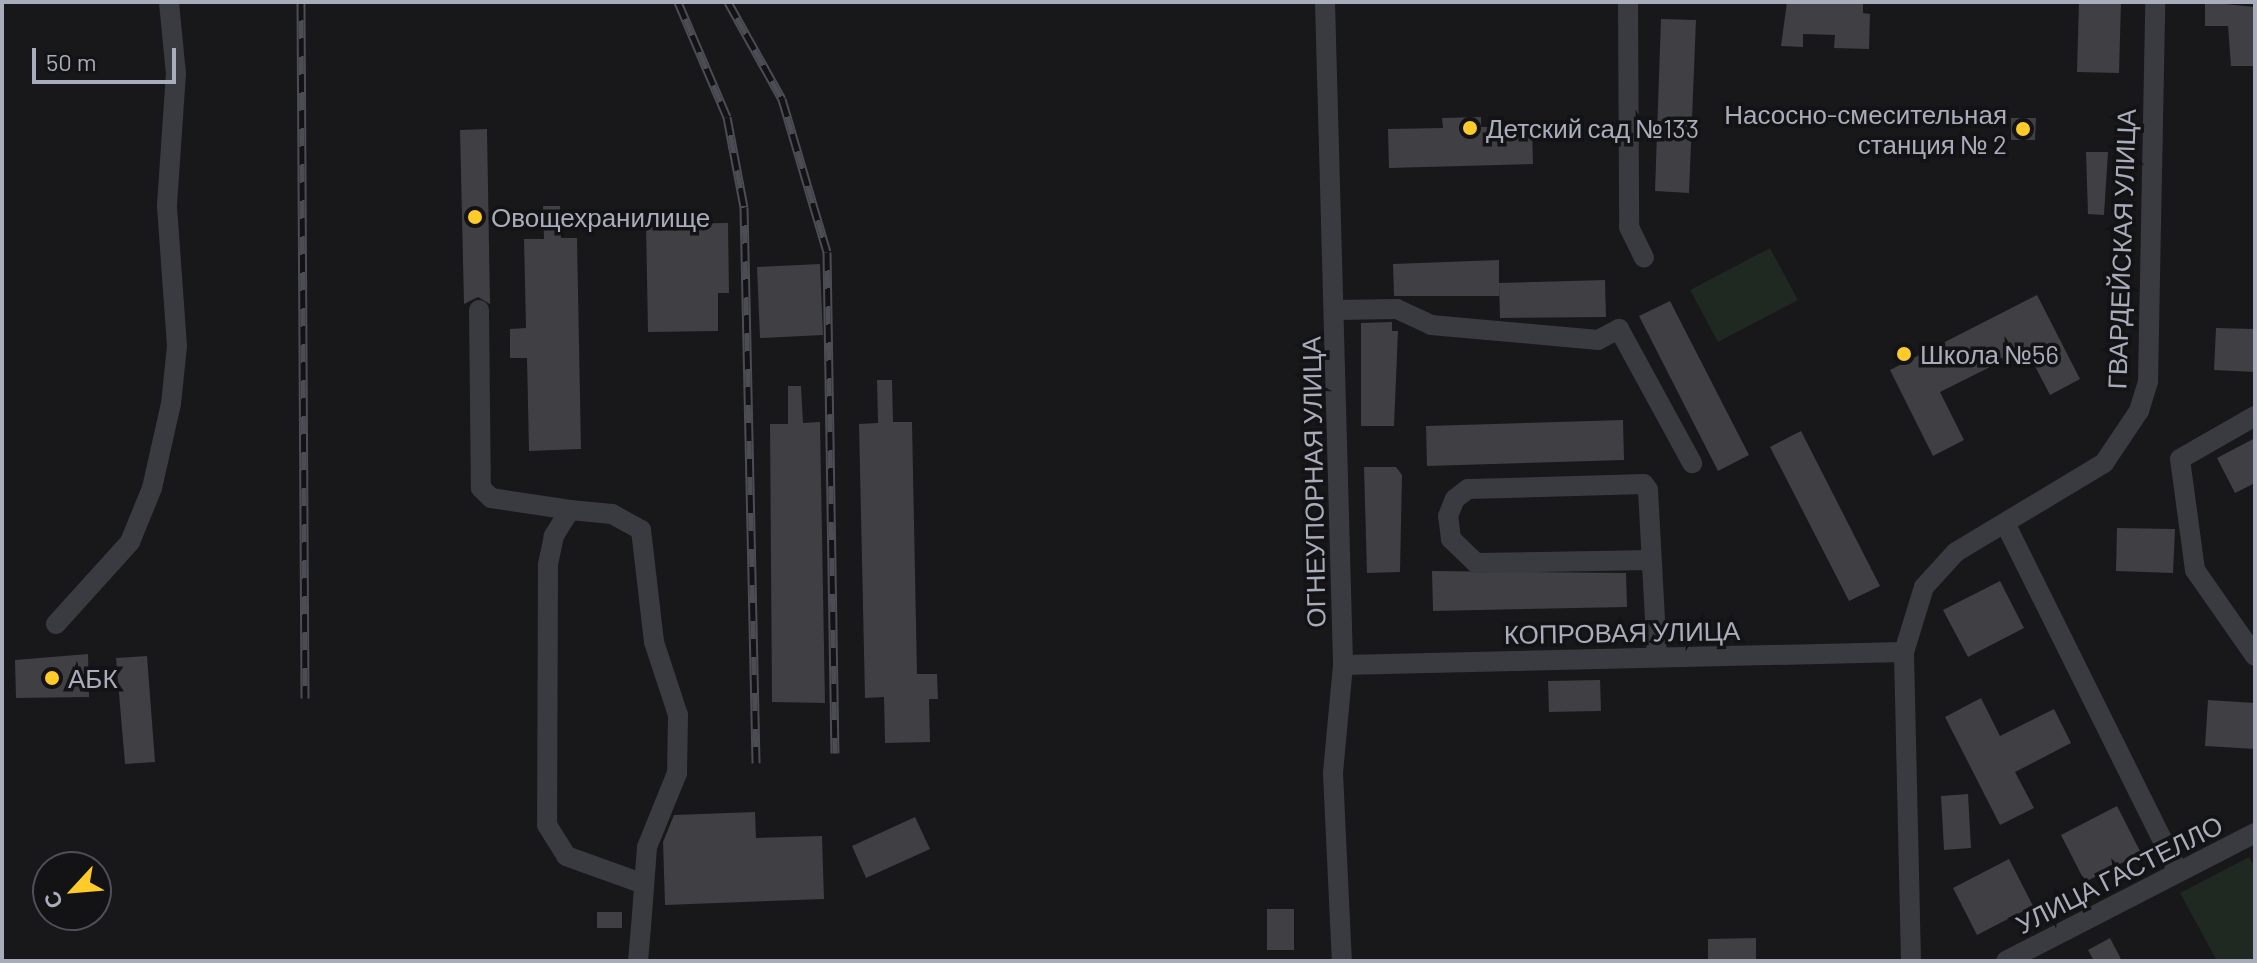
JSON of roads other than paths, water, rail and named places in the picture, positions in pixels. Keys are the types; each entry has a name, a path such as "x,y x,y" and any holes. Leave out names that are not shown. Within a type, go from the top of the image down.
{"street":[{"path":"56,624 130,542 152,488 171,404 177,346 167,178 176,74 169,2"},
{"name":"ОГНЕУПОРНАЯ УЛИЦА","path":"1325,2 1343,665 1333,773 1342,961"},
{"path":"1628,2 1629,227 1644,258"},
{"name":"ГВАРДЕЙСКАЯ УЛИЦА","path":"1911,961 1904,652 1924,587 1939,567 2104,463 2139,411 2148,382 2155,2"},
{"path":"1335,310 1397,309 1431,325 1598,340 1619,329 1692,463"},
{"path":"479,310 481,488 491,498 612,514 641,530 654,642 675,698 677,773 650,831 638,961"},
{"path":"2255,416 2180,459 2195,570 2255,656"},
{"path":"1651,560 1476,563 1451,539 1448,516 1455,499 1468,489 1637,481 1648,490 1657,657"},
{"path":"570,510 554,536 548,565 547,825 566,856 644,884"},
{"path":"2006,525 2178,872"},
{"name":"КОПРОВАЯ УЛИЦА","path":"1343,665 1904,652"},
{"name":"УЛИЦА ГАСТЕЛЛО","path":"2006,961 2178,872 2254,837"}],"railway":[{"path":"301,2 305,698"},
{"path":"678,2 727,117 744,207 756,763"},
{"path":"728,2 782,99 827,252 835,753"}],"place":[{"name":"Детский сад №133","path":"1470,128"},
{"name":"Насосно-смесительная станция № 2","path":"2023,129"},
{"name":"Овощехранилище","path":"475,217"},
{"name":"Школа №56","path":"1904,354"},
{"name":"АБК","path":"52,678"}]}
